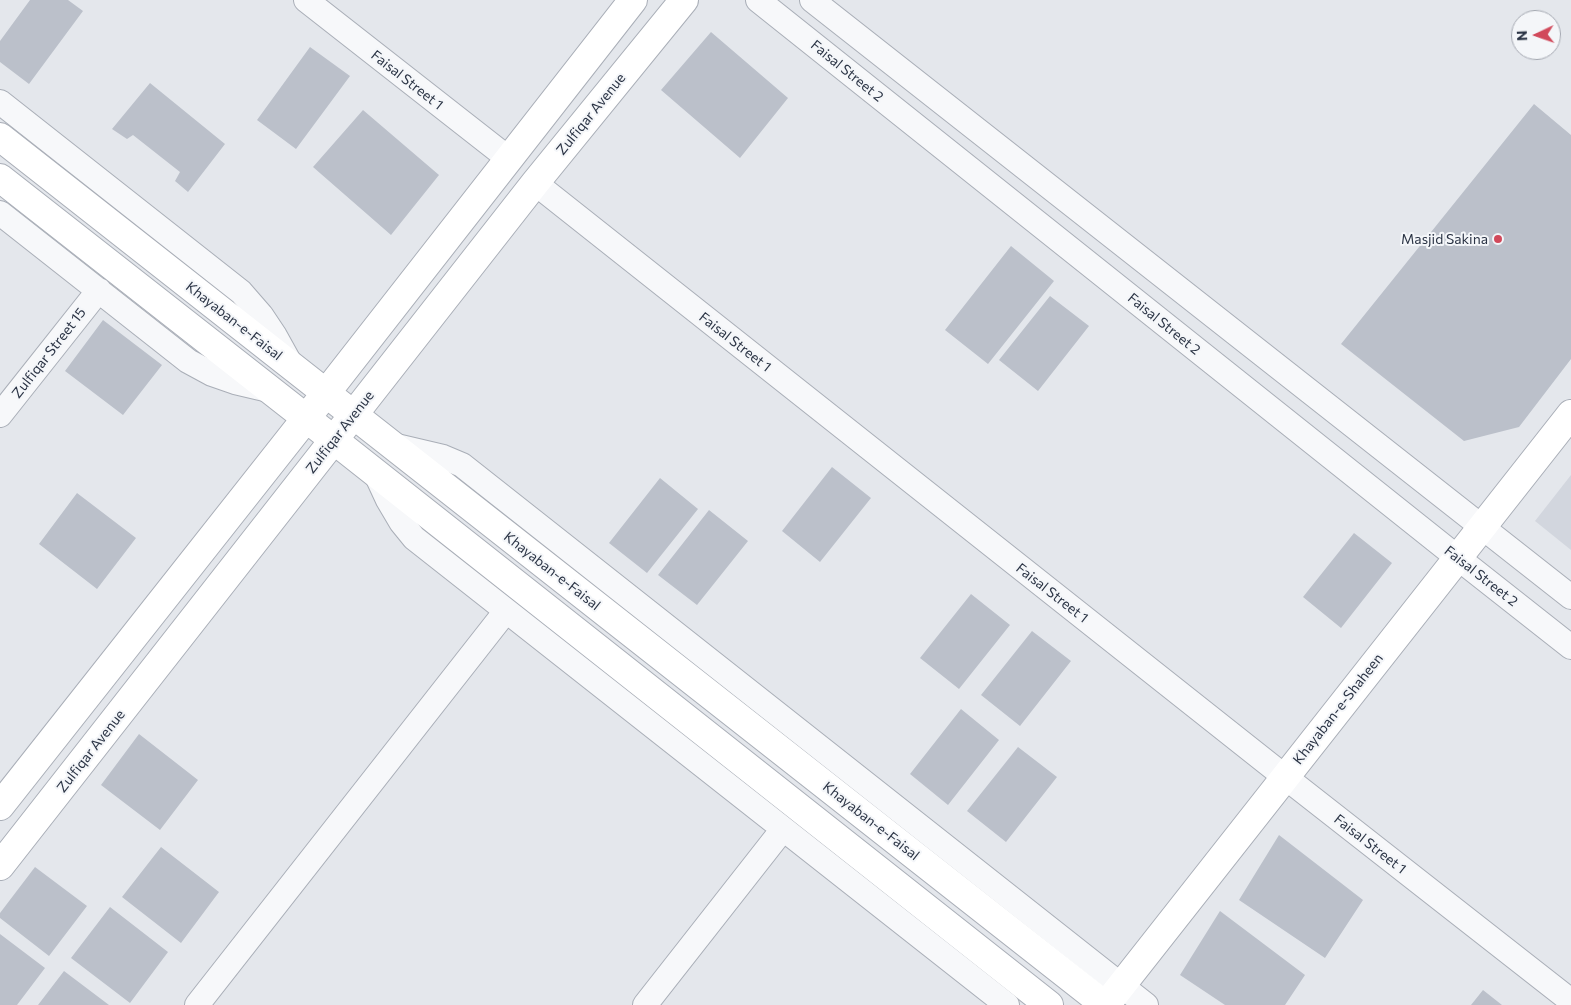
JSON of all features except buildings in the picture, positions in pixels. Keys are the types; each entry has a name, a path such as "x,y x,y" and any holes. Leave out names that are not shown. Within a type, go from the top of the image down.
{"street":[{"name":"Faisal Street 1","path":"306,0 509,159"},
{"path":"0,806 633,0"},
{"name":"Zulfiqar Avenue","path":"0,866 535,183 684,0"},
{"name":"Faisal Street 2","path":"758,0 1571,647"},
{"path":"812,0 1571,597"},
{"path":"0,102 242,292 275,336 290,365"},
{"name":"Khayaban-e-Faisal","path":"0,137 392,445 1111,999"},
{"path":"0,178 1049,1005"},
{"name":"Faisal Street 1","path":"535,183 1284,777 1571,1001"},
{"path":"0,213 188,361 212,374 235,382 271,390"},
{"name":"Zulfiqar Street 15","path":"0,415 98,290"},
{"name":"Khayaban-e-Shaheen","path":"1111,999 1571,414"},
{"path":"375,472 388,500 401,522 414,538 1007,1005"},
{"path":"197,1005 506,611"},
{"path":"645,1005 783,829"},
{"path":"1111,999 1146,1005"}],"shaded area":[{"path":"1571,475 1571,550 1535,521"}],"place":[{"name":"Masjid Sakina","path":"1498,239"}]}
